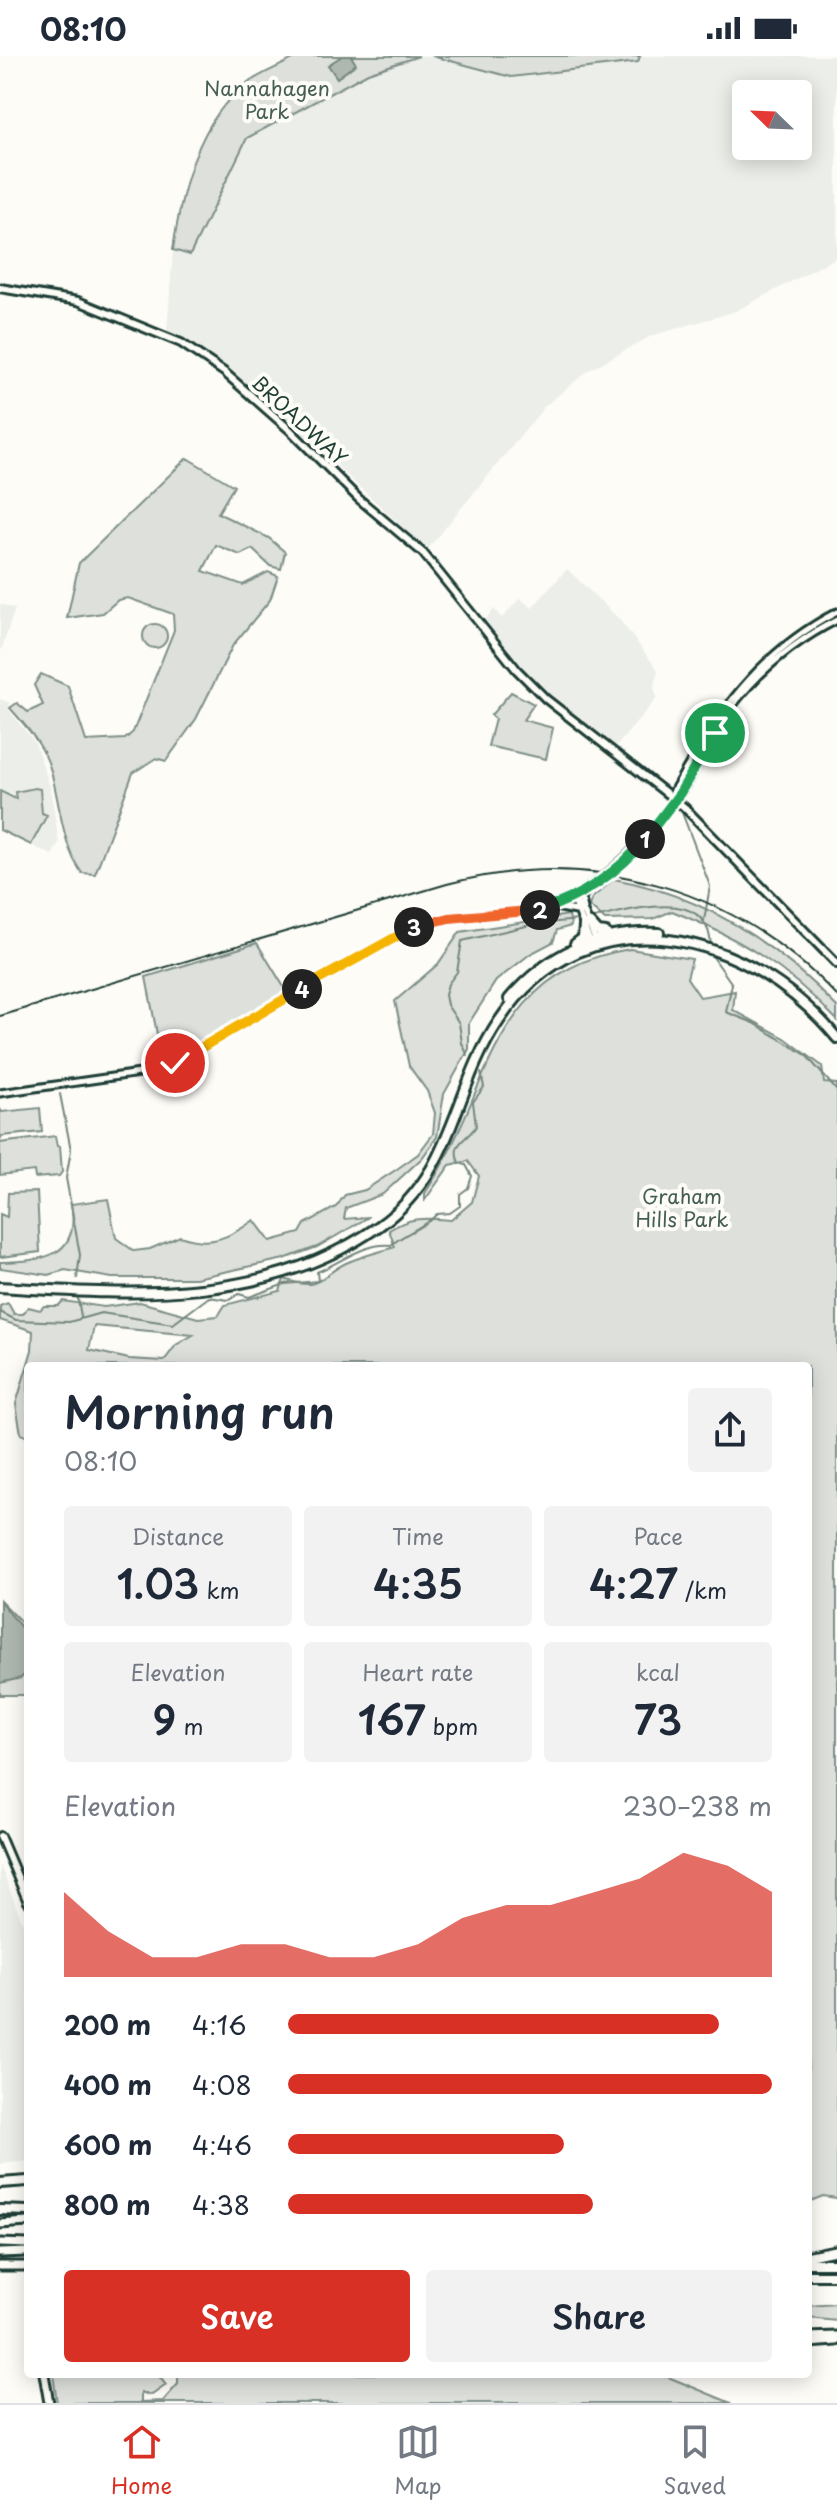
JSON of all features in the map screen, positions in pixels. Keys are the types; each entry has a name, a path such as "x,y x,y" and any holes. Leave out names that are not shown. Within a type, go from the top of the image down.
{"highway":[{"path":"0,1285 125,1289 198,1286 278,1270 350,1239 389,1213 420,1179 446,1132 483,1037 504,1004 551,955 581,940 587,924 602,934 636,929 718,948 782,978 837,1031"},
{"path":"536,972 594,944 642,932"},
{"path":"0,1285 126,1294 204,1291 279,1274 350,1244 398,1212 428,1176 450,1135 484,1047 508,1008 548,971 594,944 650,938 705,944"},
{"path":"718,948 784,986 837,1038"},
{"path":"0,2210 24,2211"},
{"path":"812,2255 837,2250"},
{"path":"812,2263 837,2263"},
{"path":"812,2275 837,2276"}],"main road":[{"name":"BROADWAY","path":"0,288 78,301 181,343 208,360 423,553 517,670 571,719 673,798 837,964"},
{"path":"0,1836 24,1893"},
{"path":"0,2224 24,2222"},
{"path":"0,2243 24,2244"},
{"path":"0,2253 24,2252"},
{"path":"0,2266 24,2266"},
{"path":"812,2340 837,2338"},
{"path":"45,2378 49,2403"}],"street":[{"path":"673,798 674,790 707,731 736,691 781,647 837,612"},
{"path":"548,908 588,888 637,849 673,798 680,793 725,716 750,685 786,652 837,620"},
{"path":"582,914 582,901 588,888"},
{"path":"573,897 594,944"},
{"path":"0,1093 157,1071 411,928 449,918 520,914 548,908 569,907 582,914"}],"shaded area":[{"path":"342,56 351,56 356,64 337,78 328,65"},
{"path":"419,56 432,56 511,77 637,62 640,56 837,56 837,257 736,311 651,336 589,370 545,406 427,550 270,403 207,354 167,332 173,250 191,254 247,138 368,73"},
{"path":"567,569 619,619 658,670 654,687 657,698 615,748 578,722 539,688 485,620 494,609 502,618 520,598 532,608"},
{"path":"0,604 15,609 0,653"},
{"path":"0,699 10,703 8,709 35,743 50,786 59,843 52,855 0,831"},
{"path":"0,1601 24,1631 24,1675 0,1683"},
{"path":"0,1865 24,1927 24,2161 0,2164"}],"green space":[{"name":"Nannahagen Park","path":"298,56 419,56 368,73 247,138 190,255 173,250 181,204 194,158 216,116 230,98 248,83"},
{"path":"432,56 640,56 638,62 511,77"},
{"path":"187,458 234,486 218,513 269,538 285,552 281,569 270,566 252,549 240,555 216,545 203,571 243,585 268,572 278,576 270,600 233,645 196,719 166,761 156,758 133,773 95,874 82,873 66,838 48,762 34,737 10,708 17,703 28,712 43,705 34,685 41,674 68,686 86,741 125,739 133,732 174,630 173,614 128,598 118,600 103,613 67,618 79,563"},
{"path":"155,624 166,631 167,636 160,647 155,648 144,641 143,636 150,625"},
{"path":"511,692 534,704 523,720 553,728 546,759 488,746 495,719 491,715"},
{"path":"40,789 42,813 47,815 31,845 0,830 0,791 16,799 15,792"},
{"path":"614,879 678,897 736,925 789,962 814,984 837,1007 837,1020 799,984 761,956 720,932 672,911 653,919 605,920 589,906 592,898"},
{"path":"569,915 571,926 557,930 553,942 530,954 496,981 469,1023 469,1049 444,1094 437,1137 422,1158 383,1194 346,1208 344,1219 369,1217 317,1247 284,1259 196,1278 112,1278 65,1270 49,1275 0,1268 0,1262 31,1260 55,1252 70,1235 73,1222 71,1204 108,1199 116,1238 134,1251 150,1249 180,1236 201,1241 219,1239 254,1220 270,1241 300,1233 305,1224 336,1207 345,1195 365,1190 418,1154 433,1134 435,1113 427,1091 409,1066 395,1001 438,964 460,932"},
{"path":"257,943 287,992 163,1065 146,977"},
{"name":"Graham Hills Park","path":"630,949 692,959 687,978 700,997 735,991 733,1010 785,1038 822,1066 824,1083 837,1084 837,2198 823,2196 812,2200 812,1362 28,1362 33,1331 0,1320 0,1306 8,1303 14,1314 23,1314 28,1307 40,1310 44,1306 58,1306 63,1301 104,1307 140,1302 198,1318 218,1316 225,1305 280,1291 284,1279 313,1283 346,1263 395,1247 389,1230 404,1222 451,1220 472,1202 479,1176 468,1161 450,1165 425,1200 425,1193 447,1156 499,1043 520,1010 547,983 583,962","holes":["94,1326 193,1335 176,1345 164,1361 129,1359 89,1350"]},
{"path":"40,1108 42,1132 2,1136 0,1141 0,1109 2,1112"},
{"path":"55,1136 57,1146 60,1146 62,1172 59,1176 35,1178 34,1171 0,1175 0,1143"},
{"path":"37,1192 40,1252 0,1257 0,1214 7,1217 8,1193"},
{"name":"Graham Hills Park","path":"24,1377 24,1435 21,1434 16,1404"},
{"path":"0,1600 24,1625 24,1695 0,1695"},
{"path":"837,2304 837,2321 812,2318 812,2306"},
{"path":"54,2378 160,2378 166,2385 152,2395 141,2393 141,2402 163,2401 178,2384 178,2378 671,2378 731,2403 57,2403"}],"waterway":[{"path":"681,810 710,886 704,921"},
{"path":"589,919 644,908 682,908 697,915 707,928 711,948"},
{"path":"468,1056 459,1023 447,1005 445,995 448,984 457,972 462,941 535,924 579,920"},
{"path":"711,954 732,984 726,1012 754,1023 806,1055 837,1091"},
{"path":"0,1312 16,1320 69,1322 101,1313 173,1324 209,1297 228,1300 239,1294 249,1297 285,1284 318,1281 317,1272 353,1254 372,1247 391,1245 437,1214 450,1213 460,1206 460,1194 468,1188 472,1176 466,1165 459,1163 457,1150 476,1126 473,1102 484,1087 481,1073"},
{"path":"60,1094 71,1150 66,1178 80,1255 77,1278"},
{"path":"78,1299 81,1317"}],"railway":[{"path":"0,1016 447,884 501,873 555,870 607,874 658,885 707,903 753,927 797,958 837,996"}],"route":[{"path":"175,1063 411,928 449,918 532,912 576,895 597,882 640,846 673,798 680,793 715,733"}]}
